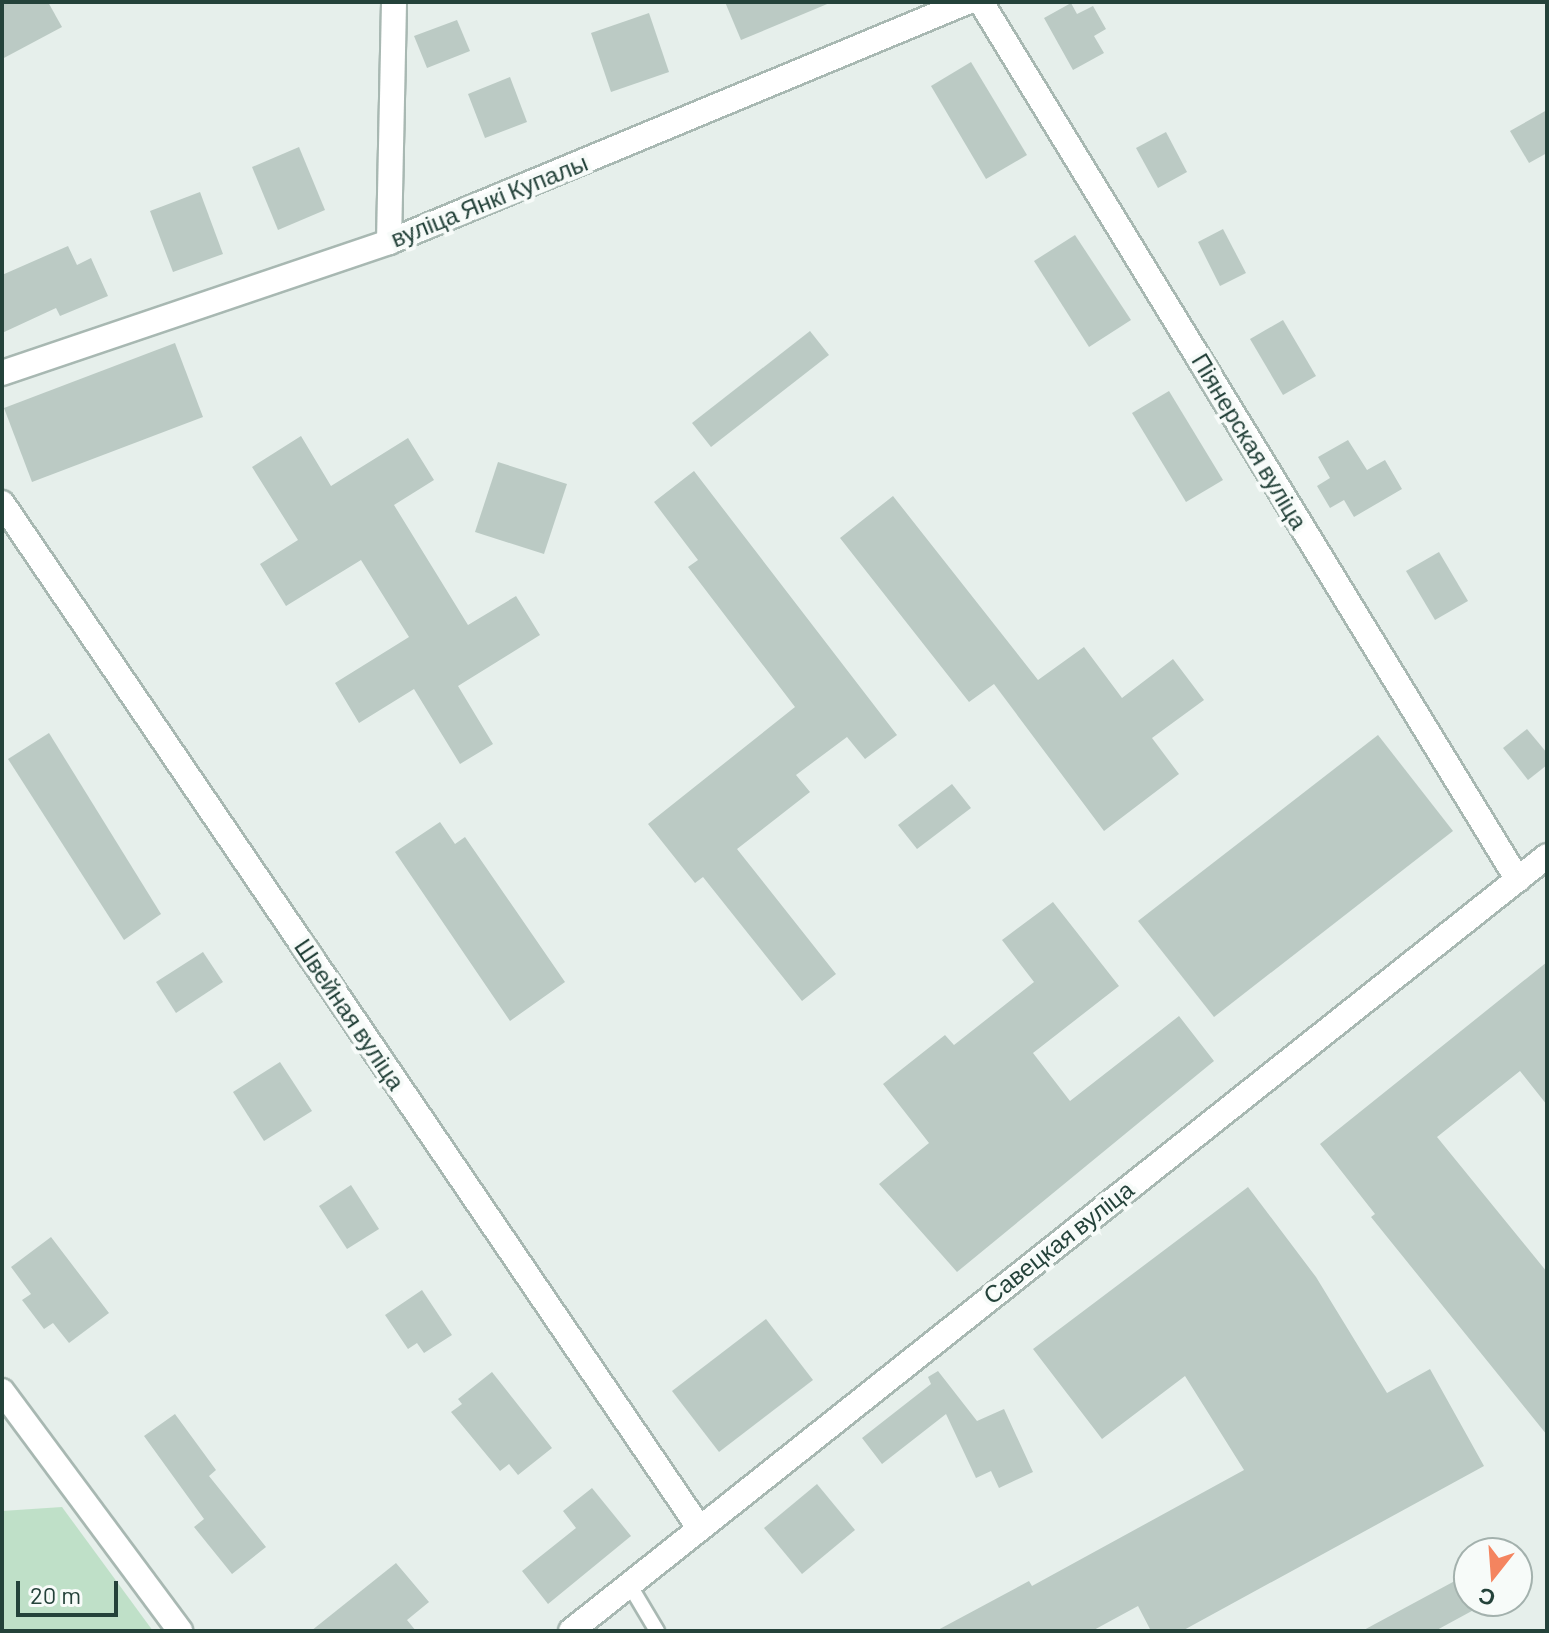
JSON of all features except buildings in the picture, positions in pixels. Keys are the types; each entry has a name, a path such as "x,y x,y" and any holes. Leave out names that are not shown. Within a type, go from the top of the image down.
{"street":[{"path":"389,242 394,2"},
{"name":"вуліца Янкі Купалы","path":"2,373 389,242 967,2"},
{"name":"Піянерская вуліца","path":"981,2 1518,880"},
{"name":"Швейная вуліца","path":"2,503 698,1526"},
{"name":"Савецкая вуліца","path":"571,1631 698,1526 1547,856"},
{"path":"2,1391 180,1631"}],"lane":[{"path":"629,1584 657,1631"}],"green space":[{"path":"62,1507 153,1631 2,1631 2,1511"}]}
